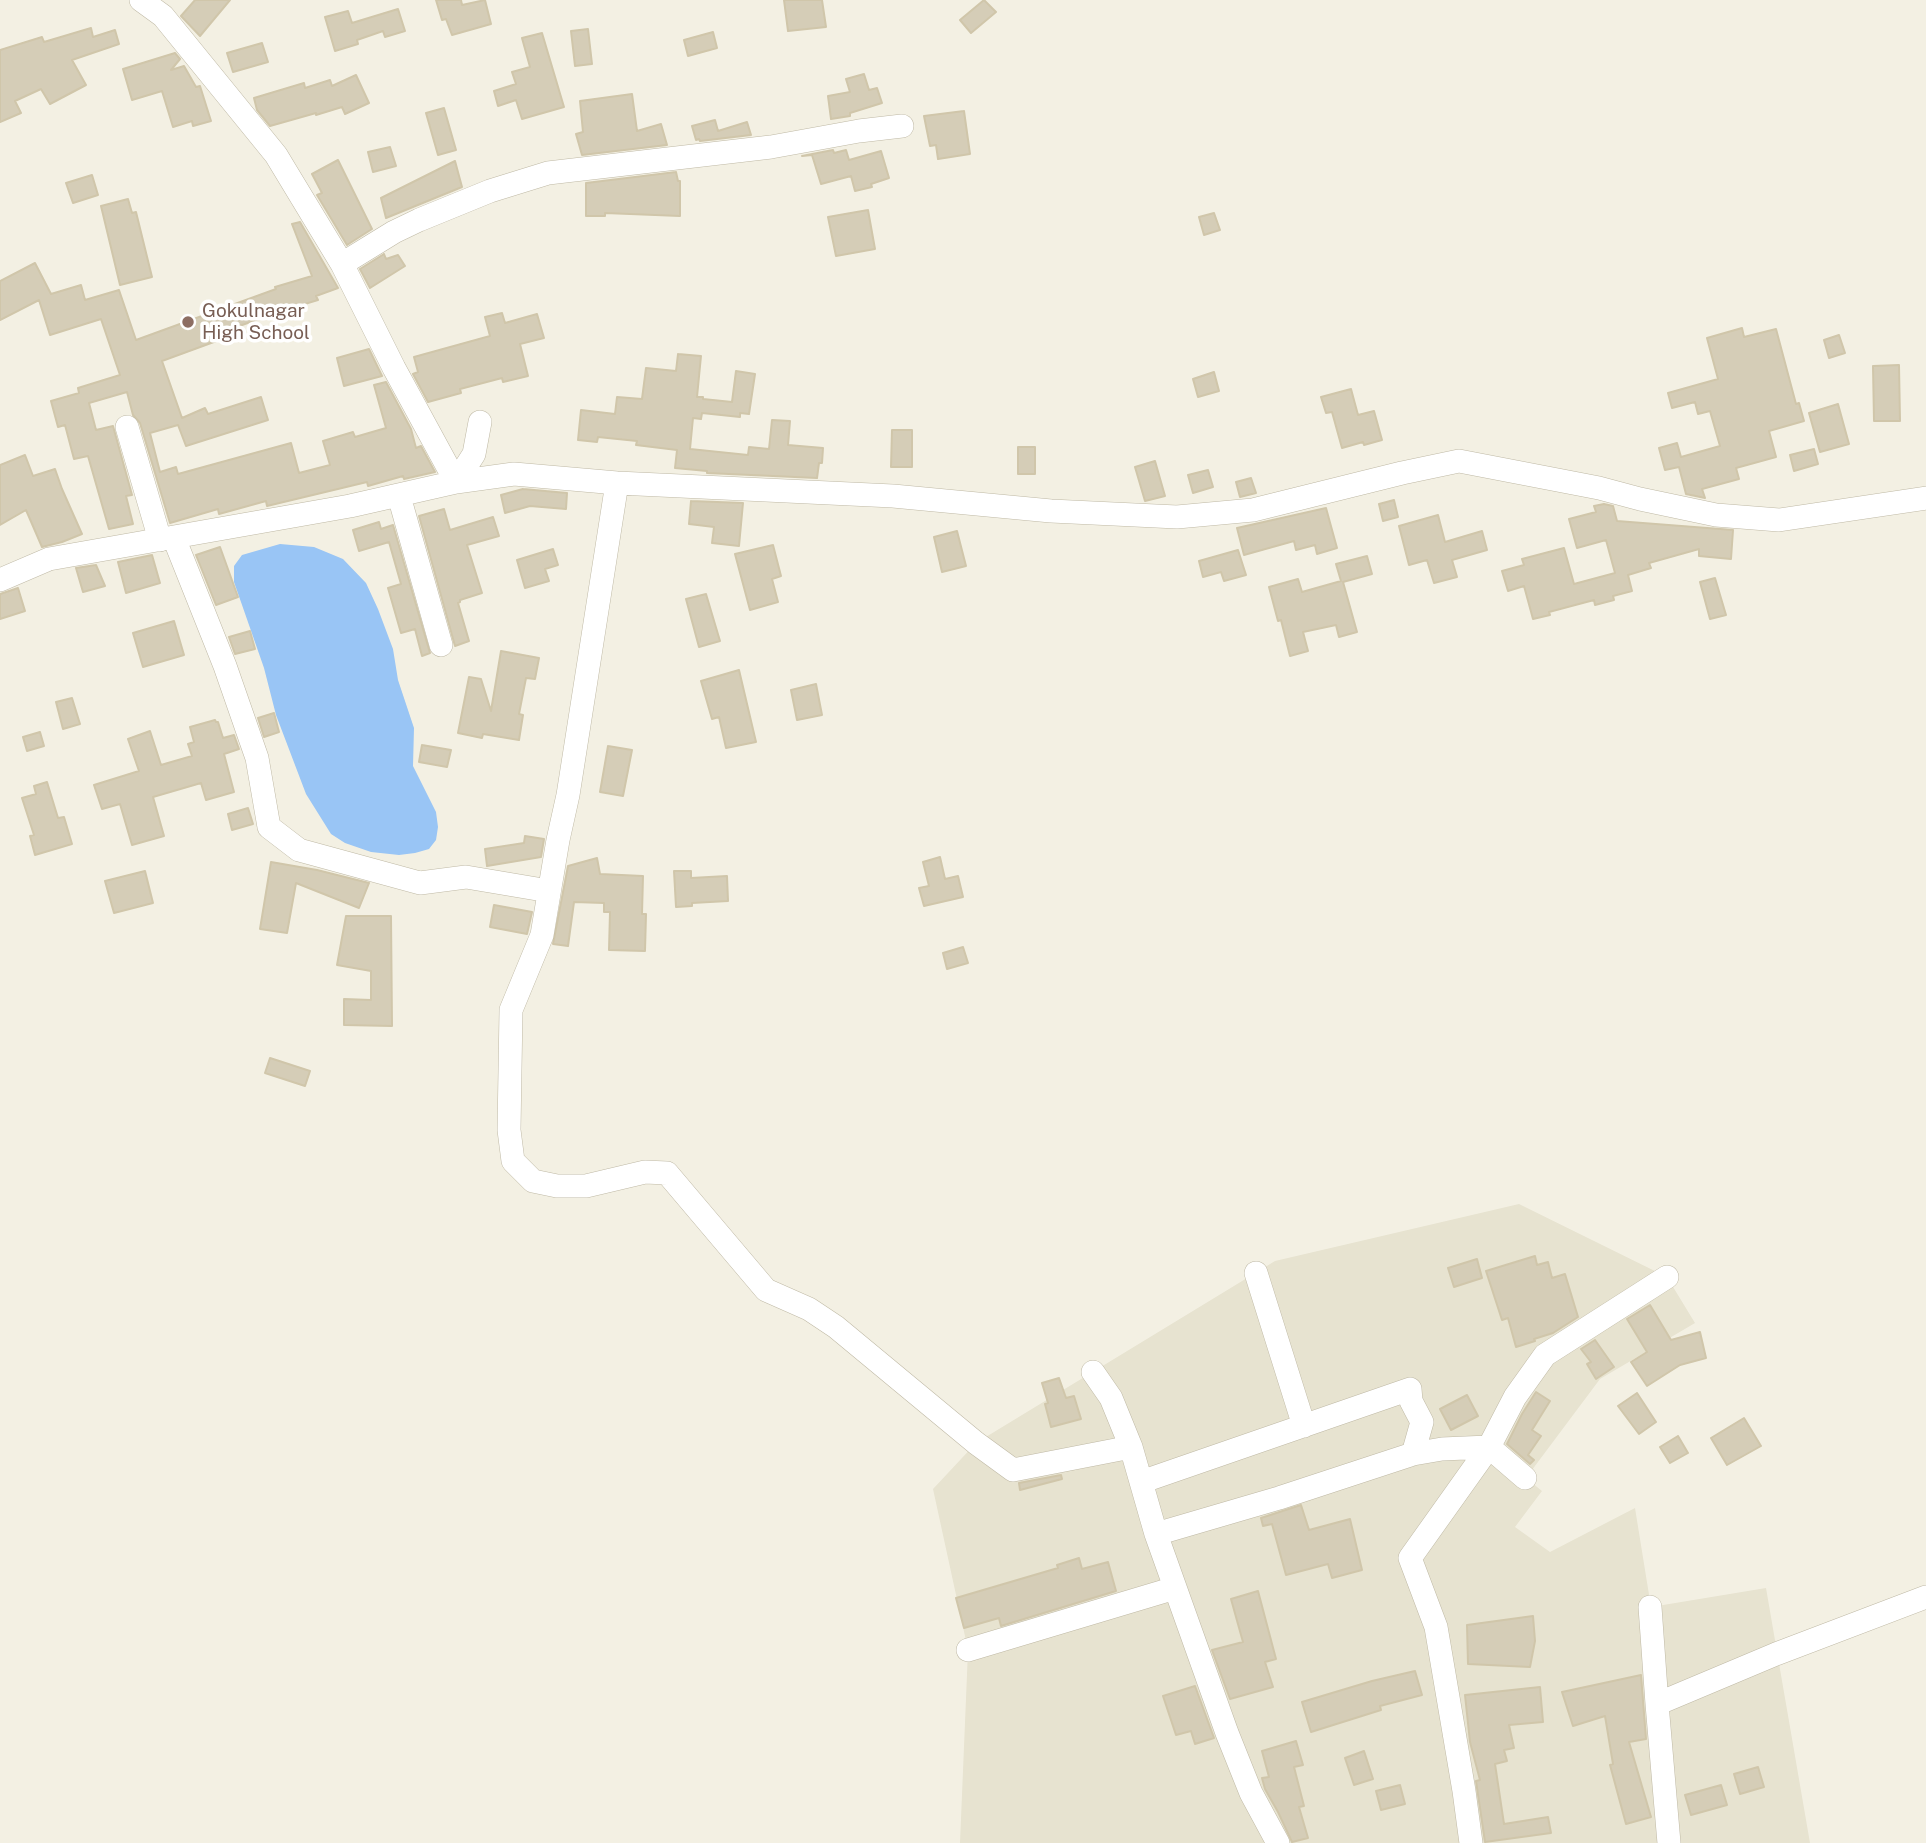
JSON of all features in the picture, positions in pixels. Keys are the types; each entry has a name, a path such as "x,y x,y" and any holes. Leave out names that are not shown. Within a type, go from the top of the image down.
{"street":[{"path":"141,0 163,16 276,155 342,264 394,368 456,482"},
{"path":"342,264 394,232 429,216 491,191 548,173 771,147 902,126"},
{"path":"456,482 474,454 480,422"},
{"path":"127,427 167,539 225,666 257,758 269,827 299,850 420,883 466,877 549,891"},
{"path":"0,580 49,559 399,496 456,482 514,474 617,483 893,496 1051,511 1177,517 1253,510 1459,461 1599,488 1716,515 1779,520 1926,498"},
{"path":"617,483 568,795 542,934 511,1010 509,1130 513,1161 533,1181 557,1186 586,1186 645,1172 667,1173 766,1290 809,1310 836,1327 976,1443 1013,1470 1132,1447"},
{"path":"399,496 441,645"},
{"path":"1256,1273 1304,1426"},
{"path":"1471,1843 1436,1627 1410,1558 1489,1447 1516,1397 1545,1355 1667,1277"},
{"path":"1093,1372 1111,1398 1132,1447 1156,1534 1227,1733 1251,1793 1278,1843"},
{"path":"1141,1482 1410,1389 1411,1401 1422,1422 1413,1454"},
{"path":"1156,1534 1279,1498 1413,1454 1441,1449 1489,1447 1525,1478"},
{"path":"968,1650 1175,1588"},
{"path":"1657,1704 1776,1654 1926,1597"},
{"path":"1650,1607 1670,1843"}],"shaded area":[{"path":"1519,1204 1667,1277 1695,1323 1600,1379 1526,1478 1542,1491 1515,1527 1550,1552 1635,1508 1651,1607 1766,1588 1810,1843 960,1843 968,1650 933,1489 976,1443 1275,1261"}],"water":[{"path":"280,544 314,547 343,559 366,583 393,649 398,680 414,728 413,766 436,812 436,840 429,849 399,855 371,852 345,843 331,834 306,794 276,715 264,668 234,582 234,566 242,555"}],"building":[{"path":"195,0 230,0 200,36 181,16"},
{"path":"436,0 461,0 462,5 485,0 491,24 452,35 446,19 442,20"},
{"path":"784,0 822,0 826,27 788,31"},
{"path":"984,0 996,12 971,33 960,20"},
{"path":"398,9 405,31 385,37 383,31 357,40 358,44 335,51 325,17 348,11 352,23"},
{"path":"91,28 93,37 115,30 119,44 72,60 86,85 50,104 41,89 15,101 21,113 0,122 0,50 42,37 44,42"},
{"path":"588,29 592,64 575,66 571,31"},
{"path":"713,32 717,48 688,56 684,40"},
{"path":"542,33 564,107 522,119 516,100 498,106 494,91 516,84 512,72 530,67 522,38"},
{"path":"262,43 268,62 233,72 227,53"},
{"path":"175,53 180,59 171,70 184,66 196,87 200,86 211,121 193,126 192,121 173,127 162,91 132,100 123,69"},
{"path":"864,74 869,90 877,88 882,103 850,113 850,116 831,119 828,96 850,92 846,79"},
{"path":"356,75 369,103 345,114 342,107 270,126 257,110 254,98 304,83 305,88 330,80 332,86"},
{"path":"632,94 637,131 661,124 667,145 582,155 576,134 583,132 580,101"},
{"path":"444,108 456,150 438,155 426,113"},
{"path":"964,111 970,154 938,159 936,145 930,146 924,116"},
{"path":"715,120 718,131 747,122 751,135 696,140 692,126"},
{"path":"390,147 396,166 373,172 368,152"},
{"path":"833,150 834,153 846,150 849,160 881,151 889,178 871,184 872,187 855,191 851,176 821,184 812,155 802,156"},
{"path":"338,160 372,229 347,245 317,195 322,193 312,174"},
{"path":"455,161 462,187 386,218 381,198"},
{"path":"676,172 680,181 680,216 605,213 605,216 586,216 586,183"},
{"path":"92,175 98,195 73,203 66,183"},
{"name":"Gokulnagar High School","path":"128,199 132,213 136,212 152,277 120,285 101,206"},
{"path":"868,210 875,249 836,256 828,217"},
{"path":"1214,213 1220,230 1204,235 1199,217"},
{"path":"300,222 338,288 316,296 318,300 220,333 222,339 162,361 182,418 205,408 208,414 261,397 268,420 186,446 178,425 150,433 160,472 176,467 178,474 291,443 299,473 330,465 323,441 353,432 355,437 386,428 374,385 386,382 411,429 416,448 421,446 435,472 404,479 403,476 368,486 367,482 267,506 266,501 219,514 218,509 170,523 140,423 133,415 127,392 89,403 96,430 113,426 132,495 126,496 133,524 109,529 88,456 74,459 65,425 58,427 51,401 79,393 78,388 120,375 101,319 50,335 39,300 0,320 0,281 35,263 51,294 81,285 85,300 119,290 136,340 276,289 275,287 312,276 292,224"},
{"path":"384,254 386,259 398,255 405,266 370,288 360,269"},
{"path":"502,313 505,323 537,314 544,338 520,344 528,376 503,382 502,378 460,389 461,393 428,402 413,374 418,372 414,357 490,336 485,317"},
{"path":"1742,328 1744,337 1776,329 1796,404 1799,403 1804,421 1769,431 1776,457 1736,468 1739,479 1702,489 1705,498 1686,494 1679,467 1665,470 1659,448 1677,443 1681,457 1720,446 1710,411 1698,414 1695,402 1672,408 1668,393 1718,379 1707,338"},
{"path":"1839,335 1845,353 1829,358 1824,340"},
{"path":"369,349 382,376 344,386 337,358"},
{"path":"678,354 701,356 697,397 703,399 732,402 736,371 755,374 749,414 740,413 740,417 702,413 701,419 693,418 690,449 748,455 749,447 769,449 772,420 790,421 788,445 823,448 817,478 707,473 675,468 677,450 636,445 637,441 598,437 597,442 578,440 581,410 615,414 617,397 642,399 646,368 676,371"},
{"path":"1899,365 1900,421 1874,421 1873,366"},
{"path":"1214,372 1219,391 1198,397 1193,379"},
{"path":"1351,389 1358,415 1374,411 1382,440 1342,448 1332,412 1326,413 1321,397"},
{"path":"1838,404 1849,444 1820,452 1809,413"},
{"path":"892,430 912,430 912,467 891,467"},
{"path":"1018,447 1035,447 1035,474 1018,474"},
{"path":"1814,449 1818,464 1794,471 1790,455"},
{"path":"25,455 33,476 55,469 82,534 42,547 26,510 0,525 0,465"},
{"path":"1155,461 1165,496 1145,501 1135,467"},
{"path":"1208,470 1213,487 1193,493 1188,475"},
{"path":"1251,478 1256,493 1240,497 1236,482"},
{"path":"523,489 567,493 566,509 530,506 505,513 501,495"},
{"path":"1394,500 1398,517 1383,521 1379,504"},
{"path":"691,501 743,503 739,546 712,543 714,527 689,524"},
{"path":"1594,506 1613,506 1617,521 1733,530 1731,559 1699,556 1699,549 1649,563 1651,568 1628,575 1632,591 1613,596 1614,600 1595,605 1594,600 1533,619 1524,586 1508,591 1502,571 1524,565 1522,559 1564,548 1574,584 1615,573 1606,540 1577,548 1569,519 1596,512"},
{"path":"1326,508 1337,548 1317,554 1315,545 1296,550 1294,541 1244,555 1237,528"},
{"path":"444,509 450,530 493,517 499,536 467,545 482,593 458,603 469,641 455,646 419,516"},
{"path":"1438,515 1445,542 1482,531 1487,550 1452,560 1457,577 1434,583 1427,560 1409,565 1399,526"},
{"path":"379,522 381,529 393,525 430,653 422,656 415,629 401,633 388,588 401,584 389,542 359,551 353,530"},
{"path":"957,531 966,566 942,572 934,537"},
{"path":"773,545 781,576 772,579 778,602 750,610 735,554"},
{"path":"220,547 238,597 216,605 196,555"},
{"path":"553,549 558,565 545,569 549,581 525,588 517,560"},
{"path":"1238,550 1246,575 1224,581 1221,572 1203,577 1199,561"},
{"path":"152,555 160,583 126,593 118,562"},
{"path":"1367,556 1372,574 1343,582 1357,632 1339,637 1336,625 1303,632 1308,651 1290,656 1269,587 1298,579 1302,592 1341,581 1336,564"},
{"path":"96,565 105,586 83,592 76,568"},
{"path":"1715,578 1726,615 1710,619 1700,582"},
{"path":"18,588 25,611 0,619 0,594"},
{"path":"706,594 720,641 699,647 686,599"},
{"path":"174,621 184,655 143,667 133,633"},
{"path":"250,631 255,649 235,654 229,637"},
{"path":"501,651 539,658 535,679 526,678 519,714 523,715 519,740 483,734 482,738 458,733 469,677 481,679 491,711"},
{"path":"739,670 756,742 726,748 719,717 712,719 701,681"},
{"path":"816,684 822,715 797,720 791,690"},
{"path":"72,698 80,724 63,729 56,702"},
{"path":"274,713 279,732 264,737 258,718"},
{"path":"215,720 223,738 234,735 239,749 224,754 234,792 206,800 201,783 153,797 164,836 132,845 120,804 102,809 94,785 139,771 128,739 150,731 161,765 192,756 188,744 194,742 190,727"},
{"path":"40,732 44,746 27,751 23,737"},
{"path":"422,745 451,750 447,767 419,762"},
{"path":"608,746 632,750 623,796 600,792"},
{"path":"47,782 58,818 64,817 72,844 35,855 30,836 34,835 22,798 36,794 34,786"},
{"path":"248,808 253,824 232,830 228,814"},
{"path":"525,836 544,839 541,857 487,866 485,849 524,843"},
{"path":"940,857 945,879 958,876 963,897 924,906 919,888 929,886 923,862"},
{"path":"597,858 600,874 643,876 645,951 609,950 610,912 604,912 604,903 574,902 568,946 553,944 568,866"},
{"path":"271,862 369,883 359,908 296,883 287,933 260,929"},
{"path":"145,871 153,903 114,913 105,881"},
{"path":"674,871 691,871 691,878 727,876 728,901 692,903 692,906 676,907"},
{"path":"494,905 532,912 527,934 490,927"},
{"path":"346,916 391,916 392,1026 344,1025 344,999 371,1000 371,971 337,965"},
{"path":"963,947 968,963 947,969 943,953"},
{"path":"270,1058 310,1071 305,1086 265,1073"},
{"path":"1535,1256 1537,1265 1548,1262 1552,1278 1565,1274 1578,1317 1553,1333 1516,1347 1508,1318 1502,1320 1486,1271"},
{"path":"1477,1259 1482,1278 1454,1287 1448,1268"},
{"path":"1650,1305 1671,1340 1700,1332 1706,1358 1680,1365 1647,1386 1631,1362 1647,1352 1627,1319"},
{"path":"1595,1340 1614,1367 1596,1379 1587,1364 1591,1362 1581,1349"},
{"path":"1059,1378 1066,1398 1074,1396 1081,1419 1051,1427 1042,1383"},
{"path":"1536,1392 1550,1401 1532,1430 1541,1436 1528,1455 1534,1460 1530,1464 1507,1444"},
{"path":"1637,1393 1656,1422 1639,1434 1618,1406"},
{"path":"1467,1395 1478,1416 1451,1430 1440,1409"},
{"path":"1744,1418 1761,1446 1727,1465 1711,1438"},
{"path":"1678,1436 1688,1453 1670,1463 1660,1447"},
{"path":"1061,1475 1062,1479 1020,1490 1019,1483"},
{"path":"1301,1505 1309,1530 1350,1519 1362,1570 1332,1578 1328,1564 1286,1575 1272,1524 1263,1526 1261,1518"},
{"path":"1079,1558 1082,1569 1108,1562 1116,1591 1001,1626 999,1618 964,1628 956,1598 1058,1568 1057,1565"},
{"path":"1258,1591 1276,1659 1265,1662 1273,1687 1230,1699 1212,1650 1243,1642 1231,1599"},
{"path":"1533,1616 1535,1641 1530,1667 1468,1664 1467,1625"},
{"path":"1415,1671 1422,1695 1380,1706 1381,1710 1311,1732 1302,1702"},
{"path":"1641,1675 1646,1739 1629,1742 1651,1817 1626,1824 1610,1765 1613,1764 1605,1716 1573,1726 1562,1692"},
{"path":"1195,1686 1214,1738 1195,1744 1191,1731 1176,1735 1163,1696"},
{"path":"1540,1687 1543,1722 1509,1725 1514,1748 1504,1750 1507,1761 1495,1764 1504,1824 1548,1817 1551,1833 1485,1842 1476,1781 1480,1780 1470,1742 1465,1695"},
{"path":"1296,1741 1303,1765 1294,1767 1304,1806 1299,1807 1308,1838 1292,1842 1265,1789 1262,1778 1269,1777 1262,1751"},
{"path":"1364,1751 1373,1779 1354,1785 1345,1758"},
{"path":"1758,1767 1764,1787 1740,1794 1734,1774"},
{"path":"1400,1785 1405,1804 1381,1810 1376,1791"},
{"path":"1721,1785 1727,1805 1691,1815 1685,1795"}],"place":[{"name":"Gokulnagar High School","path":"188,322"}]}
